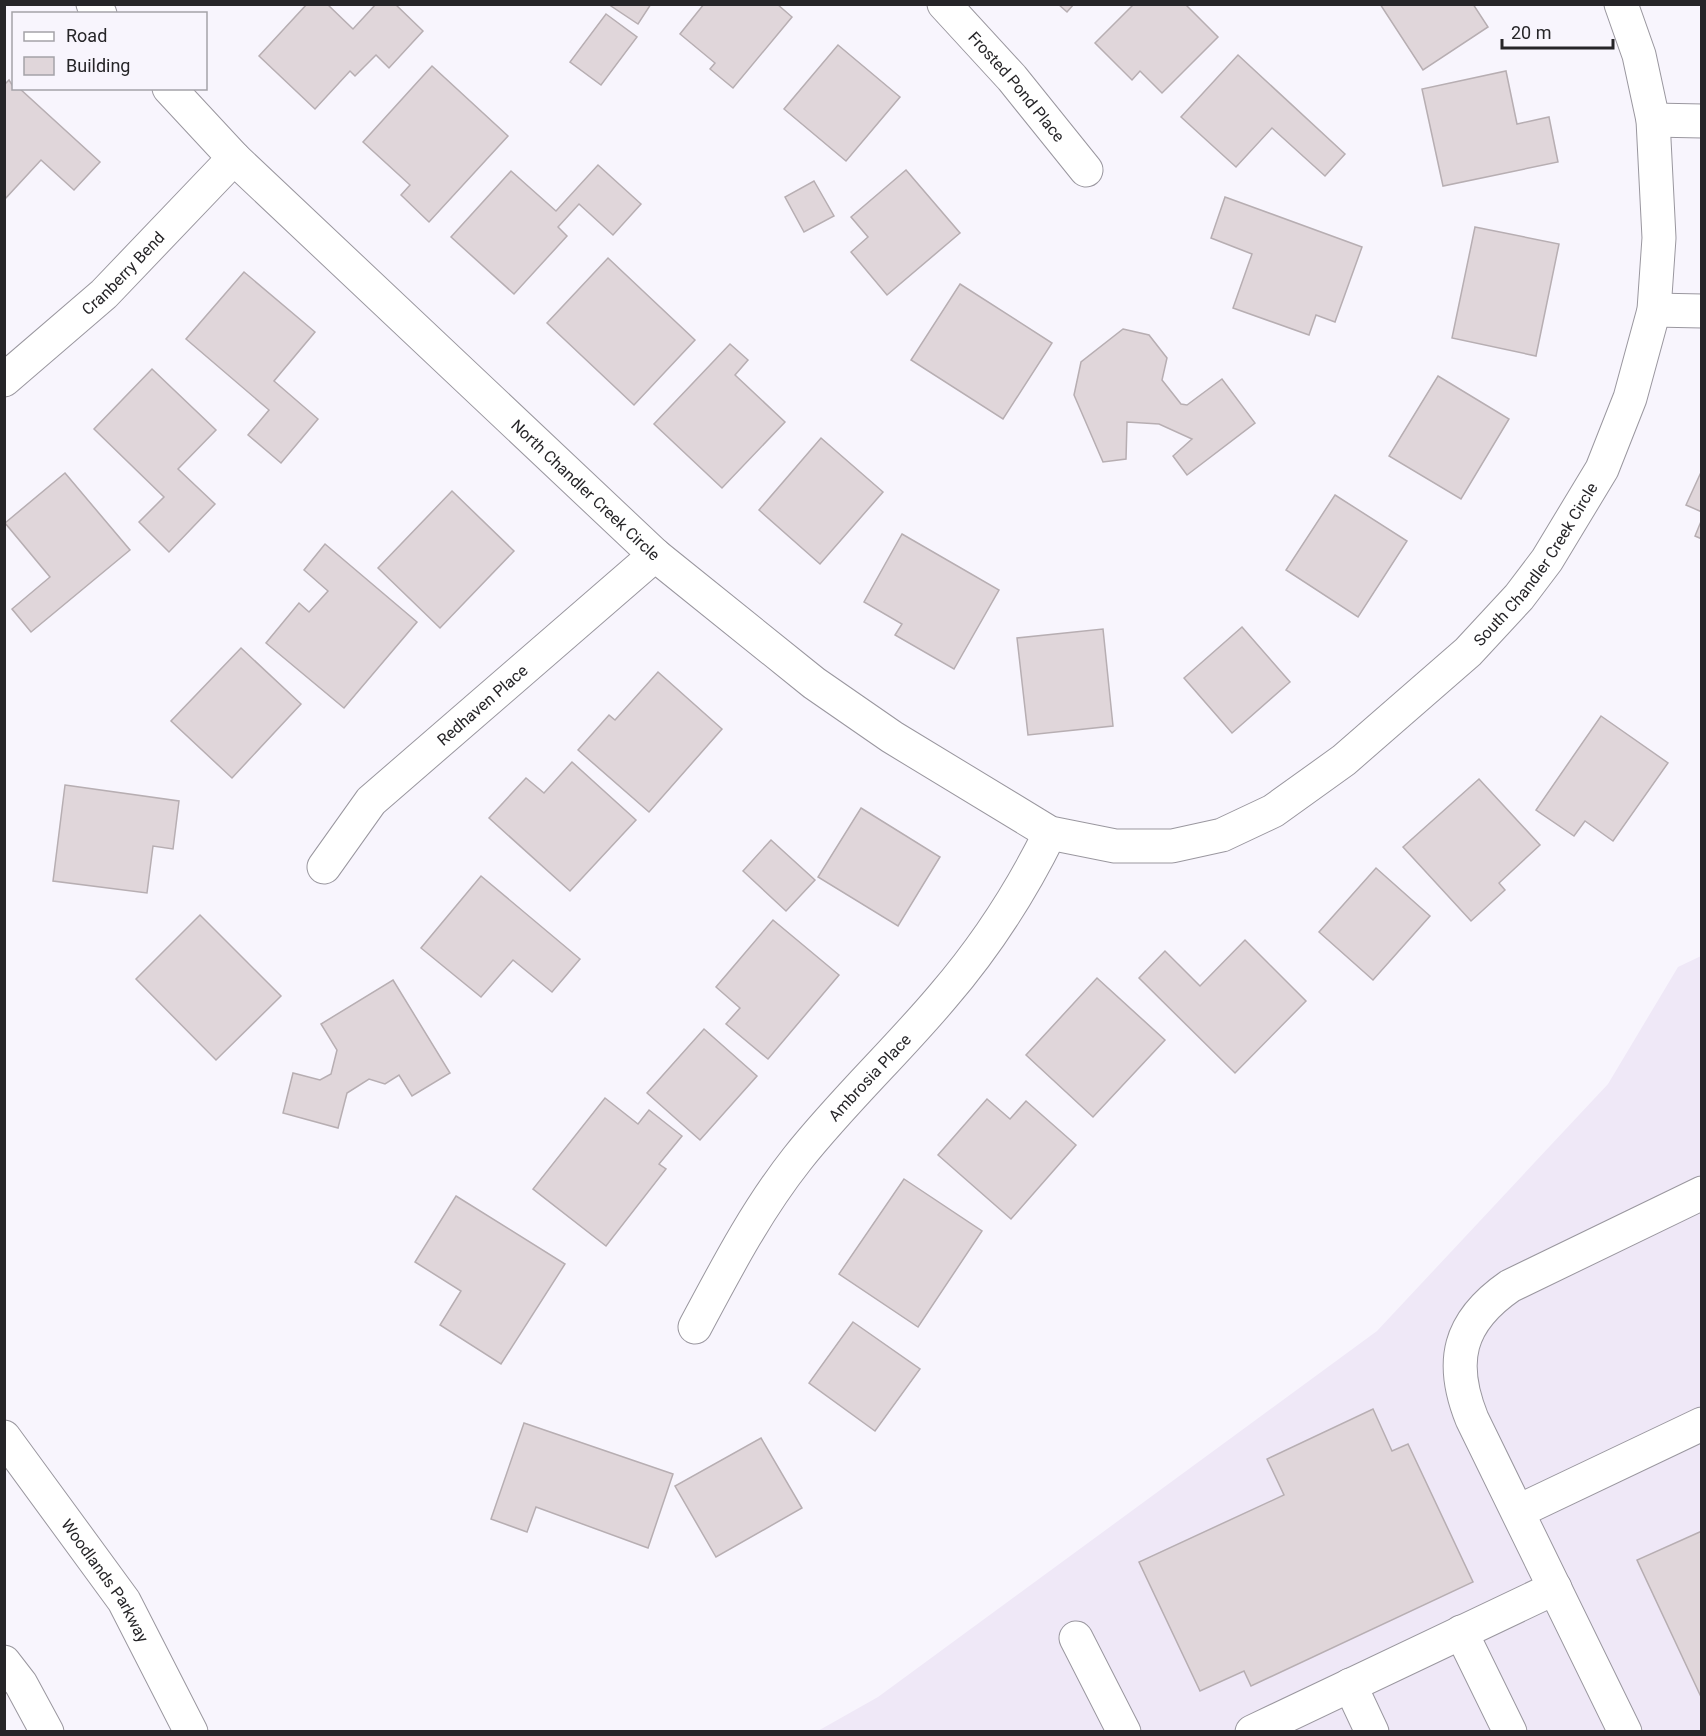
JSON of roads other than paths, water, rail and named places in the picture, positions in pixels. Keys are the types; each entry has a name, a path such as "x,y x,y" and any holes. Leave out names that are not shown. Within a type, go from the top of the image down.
{"street":[{"name":"Frosted Pond Place","path":"944,4 1012,78 1086,170"},
{"name":"South Chandler Creek Circle","path":"1050,833 1115,846 1172,846 1222,835 1273,810 1344,760 1468,652 1519,597 1547,560 1602,469 1629,398 1654,310 1659,238 1653,120 1640,55 1621,4"},
{"name":"North Chandler Creek Circle","path":"171,90 234,158 656,555 814,683 892,737 1050,833"},
{"path":"1653,120 1701,121"},
{"name":"Cranberry Bend","path":"4,380 104,294 234,158"},
{"path":"1654,310 1701,311"},
{"name":"Redhaven Place","path":"324,867 371,801 656,555"},
{"name":"Ambrosia Place","path":"694,1326 741,1242 772,1193 829,1122 944,996 978,954 1011,905 1050,833"},
{"path":"1625,1731 1462,1394 1459,1356 1474,1322 1485,1306 1510,1286 1701,1193"},
{"path":"1518,1511 1701,1424"},
{"name":"Woodlands Parkway","path":"4,1437 124,1601 191,1731"},
{"path":"1252,1731 1555,1588"},
{"path":"1461,1632 1510,1731"},
{"path":"1076,1638 1124,1731"},
{"path":"4,1662 21,1684 47,1731"},
{"path":"1350,1685 1372,1731"}]}
